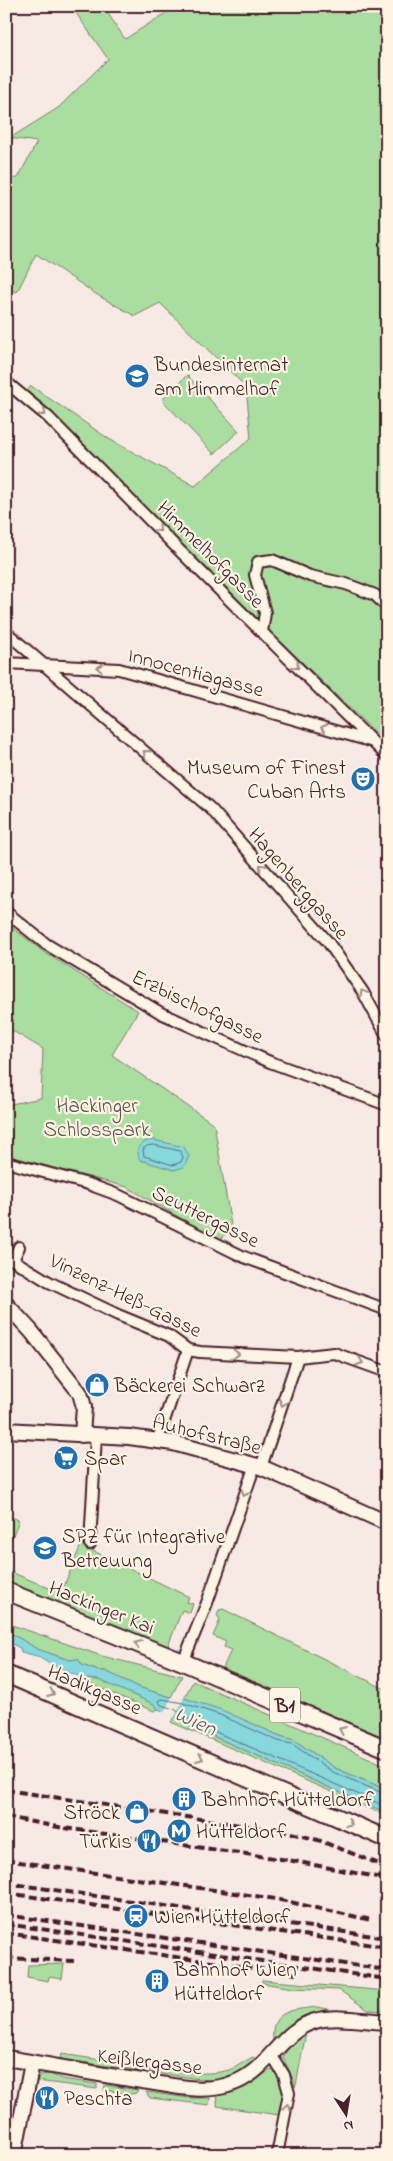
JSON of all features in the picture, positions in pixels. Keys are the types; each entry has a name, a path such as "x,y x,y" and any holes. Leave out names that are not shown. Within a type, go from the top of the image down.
{"main road":[{"name":"Hackinger Kai","path":"6,1591 183,1662"},
{"name":"B1","path":"183,1662 387,1749"},
{"name":"Hadikgasse","path":"6,1674 387,1839"}],"street":[{"name":"Himmelhofgasse","path":"6,382 48,417 387,756"},
{"path":"262,632 265,613 255,575 258,562 272,560 310,576 346,584 376,595 387,607"},
{"name":"Hagenberggasse","path":"6,632 211,809 328,942 363,992 387,1036"},
{"name":"Innocentiagasse","path":"6,663 119,669 371,741"},
{"name":"Erzbischofgasse","path":"6,912 46,944 161,1013 270,1062 387,1105"},
{"name":"Seuttergasse","path":"6,1162 88,1184 118,1195 244,1257 387,1310"},
{"name":"Vinzenz-Heß-Gasse","path":"19,1247 13,1260 49,1282 169,1336 188,1350 298,1357 334,1353 387,1372"},
{"path":"6,1304 31,1332 80,1394 89,1435 90,1544"},
{"path":"158,1439 188,1350"},
{"path":"183,1662 207,1603 298,1357"},
{"name":"Auhofstraße","path":"6,1430 158,1439 258,1466 387,1523"},
{"name":"Keißlergasse","path":"6,2058 88,2073 203,2089 219,2088 253,2074 293,2033 317,2021 335,2019 387,2022"},
{"path":"272,2056 284,2075 288,2087 288,2100 277,2155"},
{"path":"14,2155 32,2063"}],"green space":[{"path":"71,6 103,6 125,39 177,6 387,6 387,744 193,557 27,391 31,386 109,439 195,486 251,438 246,387 160,303 135,316 99,296 36,254 17,292 6,289 6,179 18,178 37,142 10,138 58,108 108,59"},
{"path":"187,375 239,431 214,454 162,400"},
{"name":"Hackinger Schlosspark","path":"6,923 44,952 138,1011 112,1055 214,1124 231,1225 220,1241 127,1187 6,1155 6,1105 41,1098 43,1049 6,1027"},
{"path":"6,1515 19,1520 6,1553"},
{"path":"81,1545 189,1597 187,1602 193,1604 190,1613 182,1610 168,1646 6,1584 6,1570 61,1593"},
{"path":"223,1609 387,1690 387,1739 223,1668 231,1650 224,1647 226,1642 213,1636 220,1620 217,1615 219,1610"},
{"path":"6,1623 102,1656 182,1676 171,1697 141,1688 105,1671 98,1671 82,1665 78,1659 69,1660 37,1649 6,1630"},
{"path":"85,1679 99,1680 154,1704 158,1709 154,1711 88,1683"},
{"path":"193,1681 387,1766 387,1790 335,1768 294,1740 184,1698"},
{"path":"175,1716 190,1726 387,1813 387,1816 171,1722"},
{"path":"64,1964 62,1979 49,1977 48,1981 27,1977 28,1965"},
{"path":"262,1980 387,1991 387,2011 368,2010 339,1990 293,1988 262,1983"},
{"path":"317,2007 328,2009 302,2019 273,2040 275,2022 285,2013"},
{"path":"306,2032 295,2087 283,2057 289,2046"},
{"path":"61,2054 142,2066 141,2071 60,2059"},
{"path":"253,2057 257,2060 244,2071 215,2081 149,2072 150,2067 190,2073 219,2072 232,2069"},
{"path":"271,2070 277,2073 282,2084 279,2115 217,2106 218,2093 235,2090"},
{"path":"50,2074 62,2079 97,2084 97,2089 37,2081 41,2075"},
{"path":"105,2085 138,2090 136,2093 131,2094 104,2090"},
{"path":"146,2092 189,2098 210,2098 209,2105 150,2098"}],"water":[{"path":"154,1140 184,1147 189,1156 184,1167 174,1170 140,1160 138,1148 142,1143"},
{"name":"Wien","path":"6,1630 37,1649 69,1660 78,1659 82,1665 98,1671 105,1671 141,1688 171,1697 184,1698 222,1710 280,1736 294,1740 335,1768 387,1790 387,1813 190,1726 171,1714 158,1709 154,1704 99,1680 85,1679 48,1663 37,1656 21,1652 20,1648 6,1641"}],"pier":[{"path":"173,1695 185,1696 174,1718 163,1714"}],"railway":[{"path":"6,1790 287,1832 318,1840 387,1867"},
{"path":"6,1817 64,1828 288,1860 387,1879"},
{"path":"6,1860 276,1899 371,1920"},
{"path":"6,1883 387,1938"},
{"path":"6,1893 387,1947"},
{"path":"6,1915 387,1970"},
{"path":"6,1924 387,1979"},
{"path":"6,1933 296,1974"},
{"path":"6,1958 74,1961"}],"place":[{"name":"Bundesinternat am Himmelhof","path":"137,376"},
{"name":"Museum of Finest Cuban Arts","path":"363,779"},
{"name":"Bäckerei Schwarz","path":"97,1385"},
{"name":"Spar","path":"66,1458"},
{"name":"SPZ für Integrative Betreuung","path":"45,1548"},
{"name":"Bahnhof Hütteldorf","path":"184,1799"},
{"name":"Ströck","path":"137,1812"},
{"name":"Hütteldorf","path":"179,1831"},
{"name":"Türkis","path":"149,1841"},
{"name":"Wien Hütteldorf","path":"136,1916"},
{"name":"Bahnhof Wien Hütteldorf","path":"157,1981"},
{"name":"Peschta","path":"47,2098"}]}
